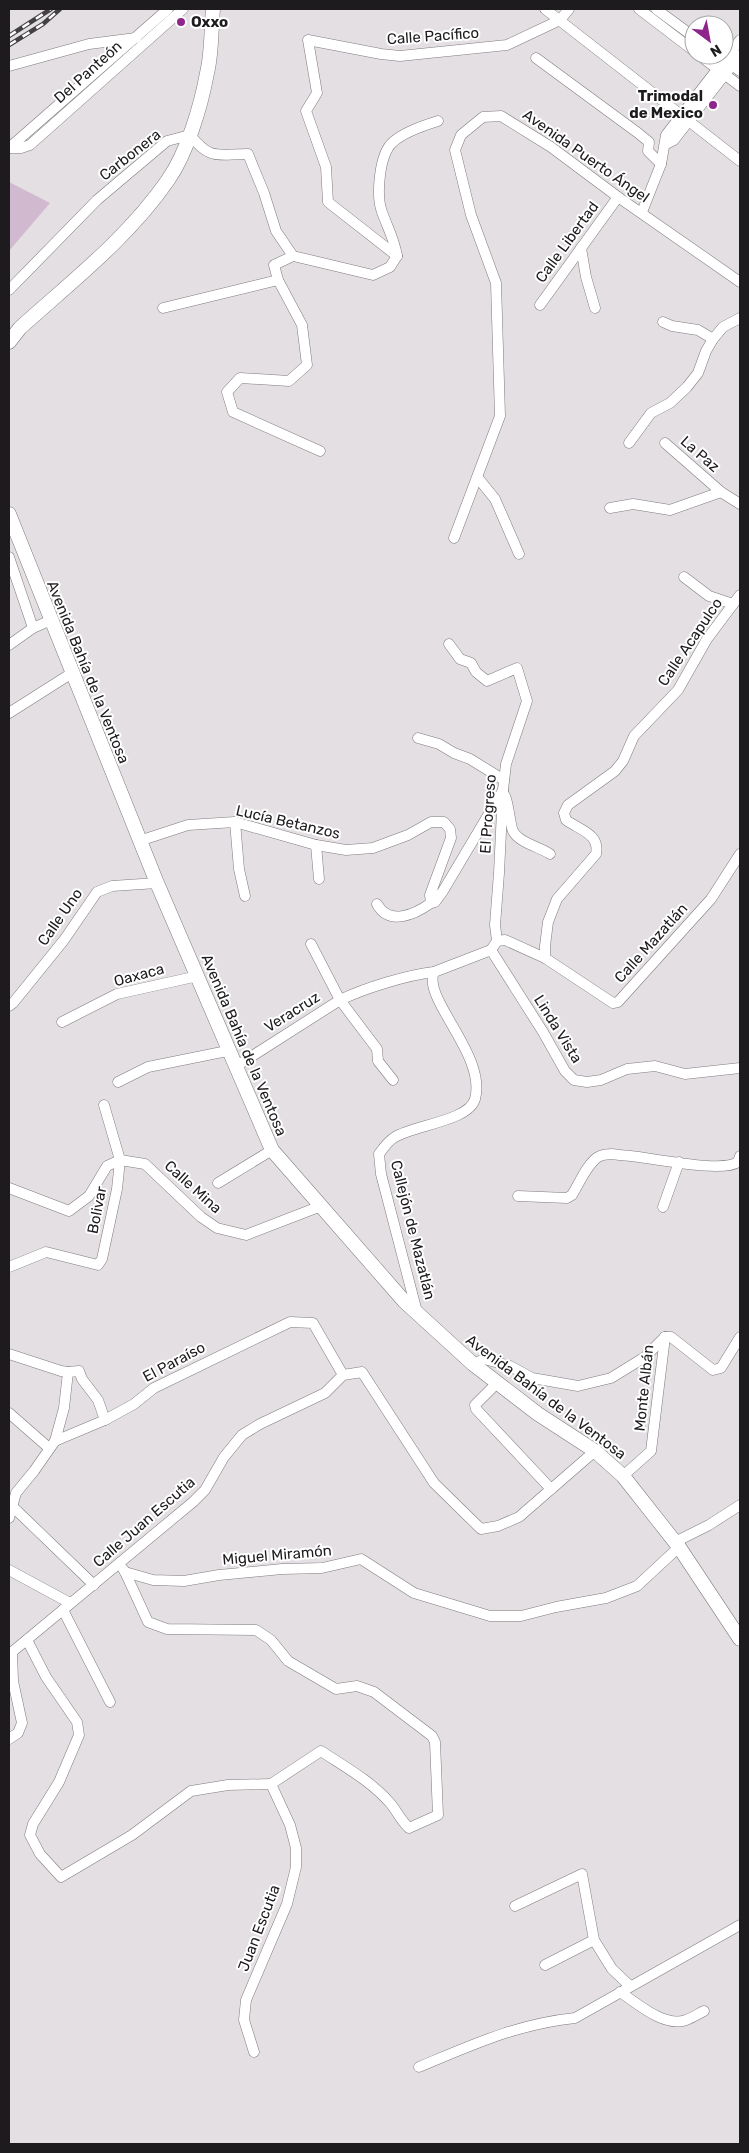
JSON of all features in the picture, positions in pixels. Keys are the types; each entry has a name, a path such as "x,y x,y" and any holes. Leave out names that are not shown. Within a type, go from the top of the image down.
{"main road":[{"path":"9,342 20,328 122,237 169,179 190,135 208,72 213,9"},
{"name":"Avenida Bahía de la Ventosa","path":"9,514 157,883 198,976 227,1051 272,1150 404,1301 473,1364 538,1414 595,1451 623,1476 677,1544 740,1639"}],"street":[{"name":"Del Panteón","path":"9,148 168,9"},
{"name":"Del Panteón","path":"9,148 20,148 30,145 183,9"},
{"name":"Calle Pacífico","path":"397,256 328,202 326,166 306,111 316,93 308,40 400,56 507,45 546,26 553,13 569,9"},
{"path":"638,9 684,44"},
{"path":"656,9 684,30"},
{"path":"553,13 740,160"},
{"path":"9,66 89,44 137,38"},
{"path":"734,53 740,40"},
{"path":"536,58 649,142 648,151 661,164"},
{"path":"712,65 740,86"},
{"path":"642,212 661,164 666,144 666,135 685,118 727,65"},
{"name":"Avenida Puerto Ángel","path":"454,538 500,416 496,283 471,215 455,150 461,134 483,118 501,116 551,147 618,197 740,282"},
{"path":"320,451 233,412 226,392 240,378 289,381 306,365 302,325 278,280 274,265 293,256 373,275 390,267 397,256 394,238 381,211 379,179 382,165 392,142 438,121"},
{"path":"190,135 203,150 213,154 248,154 264,193 276,232 293,256"},
{"name":"Carbonera","path":"9,290 97,200 167,142 190,135"},
{"name":"Calle Libertad","path":"540,305 618,197"},
{"path":"581,248 586,277 595,308"},
{"path":"163,308 278,280"},
{"path":"629,443 651,413 670,403 687,387 698,373 706,351 713,339 723,327 740,318"},
{"path":"664,322 672,326 698,330 713,339"},
{"name":"La Paz","path":"665,443 721,492 740,504"},
{"path":"478,478 495,500 504,516 508,531 519,554"},
{"path":"610,508 633,504 670,510 721,492"},
{"path":"9,557 12,582 33,628"},
{"path":"684,577 709,596 733,604"},
{"name":"Calle Acapulco","path":"545,958 548,922 557,899 596,854 598,845 594,837 566,820 564,813 568,805 615,771 623,761 634,736 678,690 707,639 740,595"},
{"path":"9,645 33,628 51,620"},
{"name":"El Progreso","path":"449,644 460,659 471,663 476,672 487,680 517,668 525,692 526,701 506,764 495,925 497,941"},
{"path":"9,713 72,673"},
{"path":"418,738 439,744 454,753 470,759 504,785 510,808 512,830 524,840 550,854"},
{"path":"377,904 382,912 392,917 406,916 435,902 504,785"},
{"path":"234,822 239,869 245,896"},
{"name":"Lucía Betanzos","path":"140,841 188,825 234,822 316,846 346,850 373,848 408,835 431,822 444,822 450,829 451,838 430,895 431,903"},
{"path":"316,846 319,879"},
{"name":"Calle Mazatlán","path":"497,941 505,940 545,958 613,1003 618,1002 711,899 740,854"},
{"name":"Calle Uno","path":"9,1006 64,940 97,892 112,886 157,883"},
{"path":"340,1000 354,993 434,972 491,950 497,941"},
{"path":"310,944 340,1000 378,1049 378,1061 393,1080"},
{"name":"Linda Vista","path":"491,950 543,1032 565,1072 574,1080 587,1082 601,1080 627,1069 655,1066 686,1074 740,1068"},
{"name":"Callejón de Mazatlán","path":"417,1312 381,1174 379,1154 394,1137 413,1128 443,1120 468,1110 475,1099 476,1086 472,1059 452,1026 433,987 431,978 434,972"},
{"name":"Oaxaca","path":"62,1022 117,994 198,976"},
{"name":"Veracruz","path":"235,1067 340,1000"},
{"path":"118,1082 148,1067 227,1051"},
{"path":"9,1188 69,1210 89,1196 108,1166 120,1160 104,1105"},
{"path":"218,1183 272,1150"},
{"path":"518,1196 567,1198 572,1195 596,1159 606,1154 642,1156 727,1167 738,1162 740,1156"},
{"name":"Calle Mina","path":"120,1160 145,1164 200,1217 217,1228 233,1233 246,1235 321,1206"},
{"name":"Bolivar","path":"9,1267 46,1252 98,1265 102,1259 117,1190 120,1160"},
{"path":"663,1207 679,1162"},
{"name":"El Paraíso","path":"52,1444 105,1420 134,1404 154,1388 290,1322 313,1323 343,1375"},
{"path":"473,1364 484,1359 510,1366 532,1378 578,1386 611,1378 645,1357 665,1336 670,1337 713,1370 718,1370 740,1336"},
{"name":"Monte Albán","path":"623,1476 651,1451 665,1336"},
{"path":"9,1354 61,1371 79,1370 82,1379 98,1400 105,1420"},
{"path":"9,1518 16,1493 52,1444 64,1408 68,1372"},
{"path":"343,1375 362,1372 434,1483 481,1529 498,1526 519,1517 595,1451"},
{"name":"Calle Juan Escutia","path":"9,1739 18,1733 22,1722 13,1681 12,1652 94,1585 122,1568 205,1490 224,1457 242,1435 260,1424 325,1393 343,1375"},
{"path":"498,1382 475,1405 476,1409 551,1489"},
{"path":"9,1413 52,1444"},
{"name":"Miguel Miramón","path":"122,1568 154,1580 184,1581 237,1573 322,1568 362,1559 414,1593 490,1616 521,1616 606,1598 637,1586 677,1544 740,1505"},
{"path":"12,1506 94,1585"},
{"path":"27,1640 46,1677 77,1722 79,1734 59,1782 33,1824 30,1835 40,1854 61,1877 132,1834 191,1791 228,1785 271,1784 321,1751 368,1782 391,1804 402,1822 409,1828 438,1815 435,1742 432,1736 374,1692 357,1686 336,1689 288,1661 271,1640 256,1630 167,1629 148,1622 122,1568"},
{"path":"9,1570 67,1607 110,1702"},
{"name":"Juan Escutia","path":"254,2052 244,2020 246,2000 287,1904 296,1867 296,1848 290,1825 271,1784"},
{"path":"515,1906 582,1874 594,1940 612,1969 630,1986"},
{"path":"419,2067 504,2032 545,2021 576,2018 740,1925"},
{"path":"545,1965 594,1940"},
{"path":"620,1992 656,2016 670,2021 685,2021 704,2010"}],"shaded area":[{"path":"9,182 50,203 9,251"}],"railway":[{"path":"9,36 51,9"},
{"path":"9,45 43,24 60,9"}],"place":[{"name":"Oxxo","path":"181,22"},
{"name":"Trimodal de Mexico","path":"713,105"}]}
